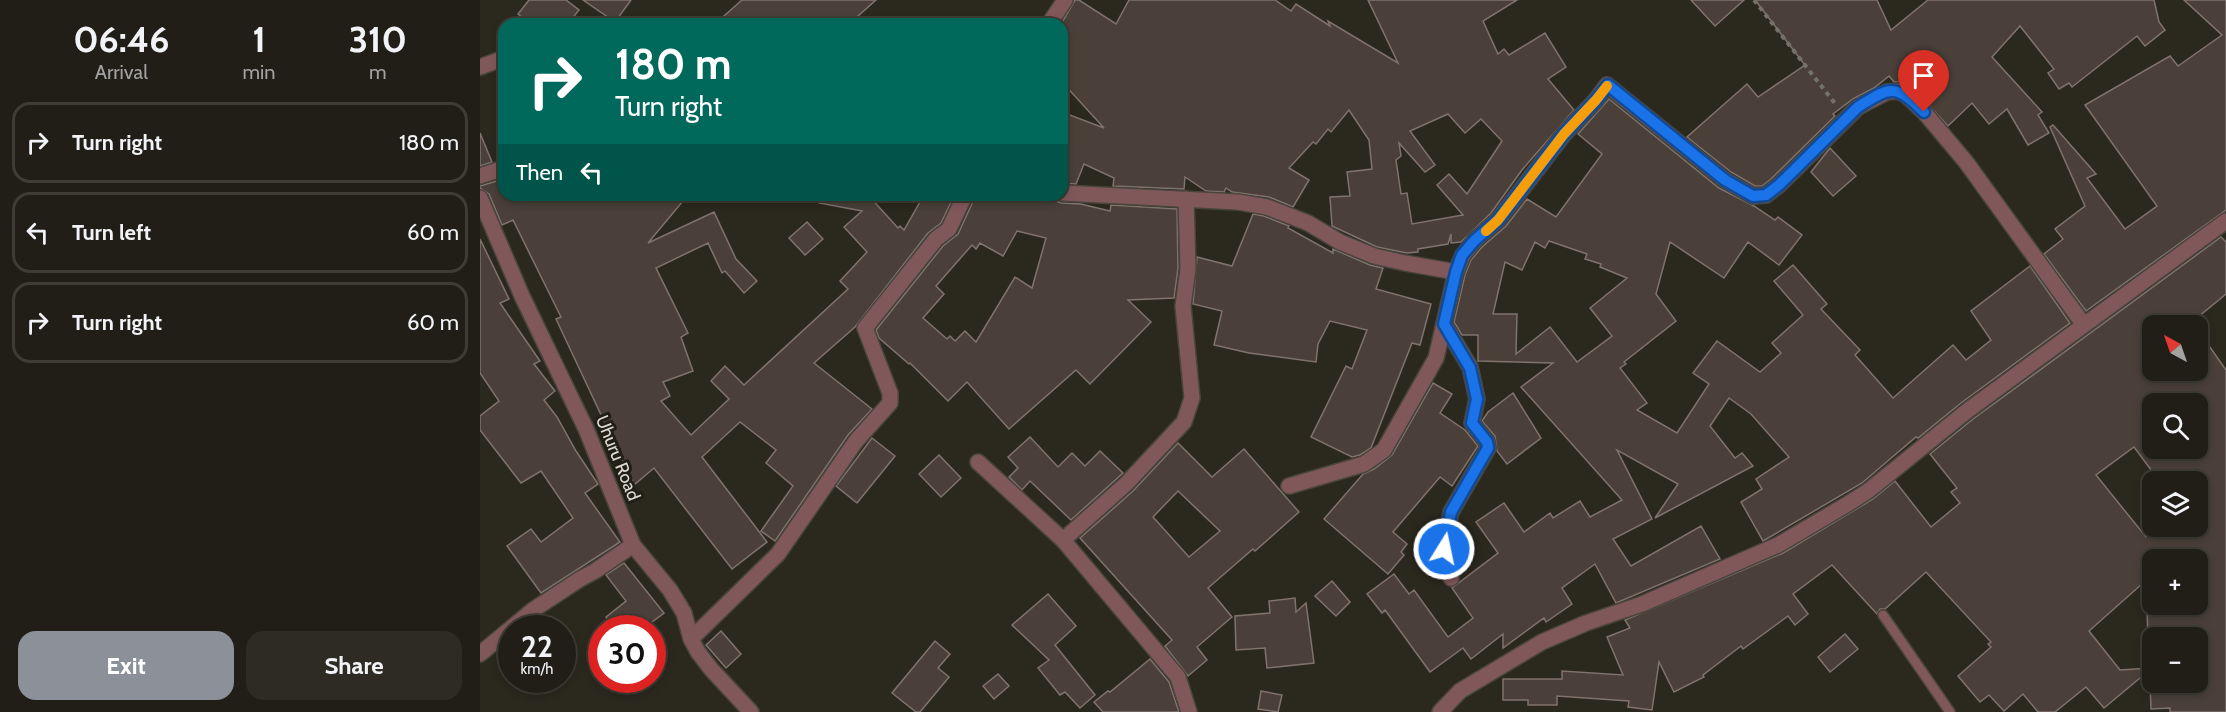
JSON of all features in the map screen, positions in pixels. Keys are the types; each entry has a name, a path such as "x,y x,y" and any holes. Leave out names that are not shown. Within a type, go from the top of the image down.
{"street":[{"path":"1052,18 1059,3"},
{"path":"480,67 498,60"},
{"path":"1289,486 1364,464 1384,450 1436,358 1462,255 1498,220 1564,134 1608,85 1725,180 1753,196 1766,195 1779,185 1858,107 1887,92 1906,95 1924,112 1966,162 2084,325"},
{"path":"480,176 498,170"},
{"path":"1068,194 1238,202 1267,207 1308,223 1340,242 1374,256 1456,272"},
{"name":"Uhuru Road","path":"480,198 522,296 586,429 633,545 670,590 684,613 691,639 711,669 750,712"},
{"path":"1063,540 1126,483 1184,422 1187,414 1192,398 1183,315 1188,269 1186,199"},
{"path":"691,639 778,554 856,441 890,403 890,393 865,328 936,238 949,229 962,201"},
{"path":"1440,712 1460,691 1542,642 1586,623 1642,604 1778,545 1846,505 1868,491 1967,411 2226,221"},
{"path":"1444,324 1470,368 1477,399 1472,423 1487,442 1488,448 1451,512 1444,549 1451,578"},
{"path":"978,462 1063,540 1178,677 1189,712"},
{"path":"480,654 532,610 596,571 633,545"}],"lane":[{"path":"1883,615 1950,712"}],"path":[{"path":"1754,0 1817,83 1847,118"}],"building":[{"path":"529,0 566,0 579,10 573,18 523,18 518,14"},
{"path":"583,0 631,0 618,18 609,18"},
{"path":"742,0 876,0 856,18 722,18"},
{"path":"1075,0 1079,0 1116,24 1129,0 1275,0 1291,11 1296,4 1330,26 1328,21 1398,63 1368,0 1517,0 1483,21 1498,54 1504,49 1509,55 1545,33 1566,67 1548,79 1574,110 1522,170 1491,213 1461,242 1451,243 1451,234 1448,244 1407,253 1377,247 1332,226 1330,197 1350,196 1347,172 1372,169 1369,140 1349,110 1331,132 1328,129 1316,144 1313,142 1289,168 1309,180 1293,207 1269,197 1232,192 1226,188 1224,192 1206,191 1185,177 1184,189 1113,186 1114,178 1084,164 1076,184 1068,183 1068,114 1104,128 1068,89 1068,18 1064,18","holes":["1448,114 1465,133 1481,119 1502,141 1467,194 1449,174 1437,185 1463,215 1412,224 1407,193 1401,194 1396,160 1401,156 1399,143 1425,172 1435,165 1410,131"]},
{"path":"1691,0 1744,0 1715,26"},
{"path":"1755,0 1877,0 1891,30 1928,0 2154,0 2159,22 2165,30 2145,46 2137,36 2072,87 2069,83 2059,89 2048,73 2054,69 2020,26 1992,57 2042,112 2038,115 2049,133 2028,145 2007,109 1989,124 1972,103 1948,126 1913,88 1902,82 1894,82 1889,76 1833,114 1835,116 1771,179 1762,186 1755,186 1731,172 1687,137 1747,84 1758,97 1805,65"},
{"path":"2184,0 2226,0 2226,210 2086,311 2044,254 2063,239 2055,229 2085,206 2050,127 2053,125 2096,174 2087,178 2125,229 2157,206 2085,105 2170,56 2178,66 2222,35"},
{"path":"1609,99 1719,188 1775,220 1778,217 1802,235 1779,265 1748,242 1724,278 1670,242 1656,294 1676,321 1624,362 1626,364 1620,368 1647,403 1637,410 1677,433 1709,384 1693,373 1717,341 1760,372 1781,353 1772,343 1803,315 1774,281 1793,265 1827,304 1821,309 1860,350 1855,355 1893,398 1953,345 1966,360 1991,340 1971,311 2030,266 2070,323 1961,403 1918,438 1916,437 1862,483 1763,541 1741,502 1762,489 1756,479 1789,457 1751,414 1729,398 1710,426 1735,458 1742,453 1753,466 1655,518 1678,484 1617,450 1652,519 1613,539 1631,566 1701,526 1720,559 1616,603 1595,564 1562,588 1572,604 1546,622 1544,618 1503,648 1503,634 1471,659 1463,648 1430,672 1385,610 1382,613 1367,594 1394,574 1409,594 1414,590 1448,637 1473,618 1452,588 1498,553 1476,522 1504,503 1524,532 1550,513 1553,518 1580,501 1590,517 1622,500 1521,387 1553,363 1478,361 1478,335 1462,335 1454,322 1465,275 1471,260 1482,247 1506,226 1527,199 1556,217 1602,154 1578,134","holes":["1549,241 1587,254 1585,259 1601,264 1600,267 1627,278 1590,308 1612,336 1577,362 1550,327 1516,354 1517,314 1493,314 1505,262 1522,270 1535,242 1545,248"]},
{"path":"480,133 492,162 480,166"},
{"path":"1830,148 1856,176 1833,196 1811,172"},
{"path":"498,181 498,201 683,201 648,243 714,212 736,259 757,281 744,293 725,271 722,273 708,243 656,268 688,333 681,337 693,371 663,382 670,396 661,401 691,435 729,399 711,381 725,366 744,385 848,289 840,281 867,252 844,227 862,211 819,203 819,201 873,201 898,228 900,226 904,230 921,201 952,201 941,223 928,233 855,327 814,363 872,409 848,435 775,541 761,531 793,486 766,463 776,450 740,422 702,457 767,542 732,569 654,468 634,485 556,319 561,317 513,220 502,225 489,194 480,186"},
{"path":"973,201 1056,201 1110,211 1111,205 1177,209 1178,268 1174,298 1128,300 1151,322 1090,384 1076,370 1009,429 967,382 948,401 910,363 879,338 876,330 943,246 958,234","holes":["1017,231 1046,238 1032,288 1015,277 976,342 965,331 955,341 950,336 947,339 923,318 944,294 936,286 972,245 976,249 980,243 1003,256"]},
{"path":"1253,214 1289,226 1288,228 1333,253 1333,249 1370,265 1383,268 1376,289 1431,304 1420,345 1412,343 1371,448 1360,455 1352,457 1311,437 1346,366 1352,369 1367,330 1330,321 1318,344 1316,362 1249,353 1214,345 1222,311 1193,304 1197,257 1232,266"},
{"path":"807,222 823,239 805,255 789,238"},
{"path":"2221,237 2226,242 2226,294 2200,315 2142,315 2142,381 2208,381 2208,344 2226,370 2226,712 2170,712 2170,708 2151,709 2150,693 2208,693 2208,627 2148,627 2147,615 2208,615 2208,549 2142,549 2142,584 2089,631 2120,670 2142,669 2142,676 2104,708 2086,687 2055,712 2038,712 2023,694 2004,711 1989,695 1980,702 1958,676 1991,647 1988,644 1991,642 1926,572 1885,609 1880,609 1877,614 1832,565 1793,594 1808,614 1795,625 1788,616 1743,649 1741,646 1703,675 1704,677 1674,692 1659,662 1652,710 1628,707 1629,701 1557,696 1557,705 1528,705 1528,700 1503,700 1503,679 1562,679 1562,671 1623,675 1607,637 1630,628 1625,620 1783,553 1873,499 1895,481 1931,527 1960,503 1951,492 1957,488 1930,454 1973,419","holes":["2142,393 2208,393 2208,459 2143,459 2152,471 2208,471 2208,537 2142,537 2142,532 2096,475 2134,447 2142,458"]},
{"path":"480,239 509,299 500,303 540,361 534,364 555,391 544,400 598,484 585,493 620,542 541,593 507,546 531,529 541,542 573,518 541,471 521,483 480,430 480,416 499,401 480,373"},
{"path":"1433,383 1452,394 1440,413 1465,430 1478,446 1452,486 1440,477 1393,532 1407,544 1401,552 1404,555 1388,574 1324,519 1363,474 1374,469 1392,455"},
{"path":"1513,393 1541,438 1507,464 1497,451 1495,436 1482,421 1488,412"},
{"path":"1030,437 1058,467 1072,453 1085,466 1100,451 1123,473 1071,520 1030,481 1022,490 1009,477 1018,468 1008,457"},
{"path":"872,438 895,456 857,503 836,486"},
{"path":"1178,443 1212,477 1244,449 1299,512 1208,588 1232,617 1197,647 1207,660 1188,676 1165,646 1172,640 1080,538 1133,491","holes":["1178,491 1220,531 1189,557 1153,517"]},
{"path":"939,455 961,478 941,497 919,474"},
{"path":"624,563 664,613 661,615 608,615 626,601 606,575"},
{"path":"1332,581 1350,602 1336,616 1315,596"},
{"path":"1048,594 1076,626 1055,645 1095,695 1080,708 1065,692 1060,695 1038,668 1049,660 1012,625"},
{"path":"1295,598 1296,612 1306,603 1314,663 1267,668 1265,648 1236,650 1235,616 1270,613 1269,601"},
{"path":"721,631 741,654 726,668 706,645"},
{"path":"1845,634 1858,649 1830,672 1818,657"},
{"path":"935,641 950,654 938,668 949,677 920,712 916,712 892,693"},
{"path":"1150,659 1169,682 1179,712 1103,712 1094,702 1108,691 1110,692"},
{"path":"998,674 1009,686 994,699 983,686"},
{"path":"1261,691 1282,695 1278,712 1258,709"}],"slow traffic":[{"path":"1486,231 1498,220 1564,134 1607,86"}],"route":[{"path":"1444,549 1451,512 1488,448 1487,442 1472,423 1477,399 1470,368 1444,324 1462,255 1498,220 1564,134 1608,85 1725,180 1753,196 1766,195 1779,185 1858,107 1871,98 1887,92 1898,92 1906,95 1924,112"}]}
